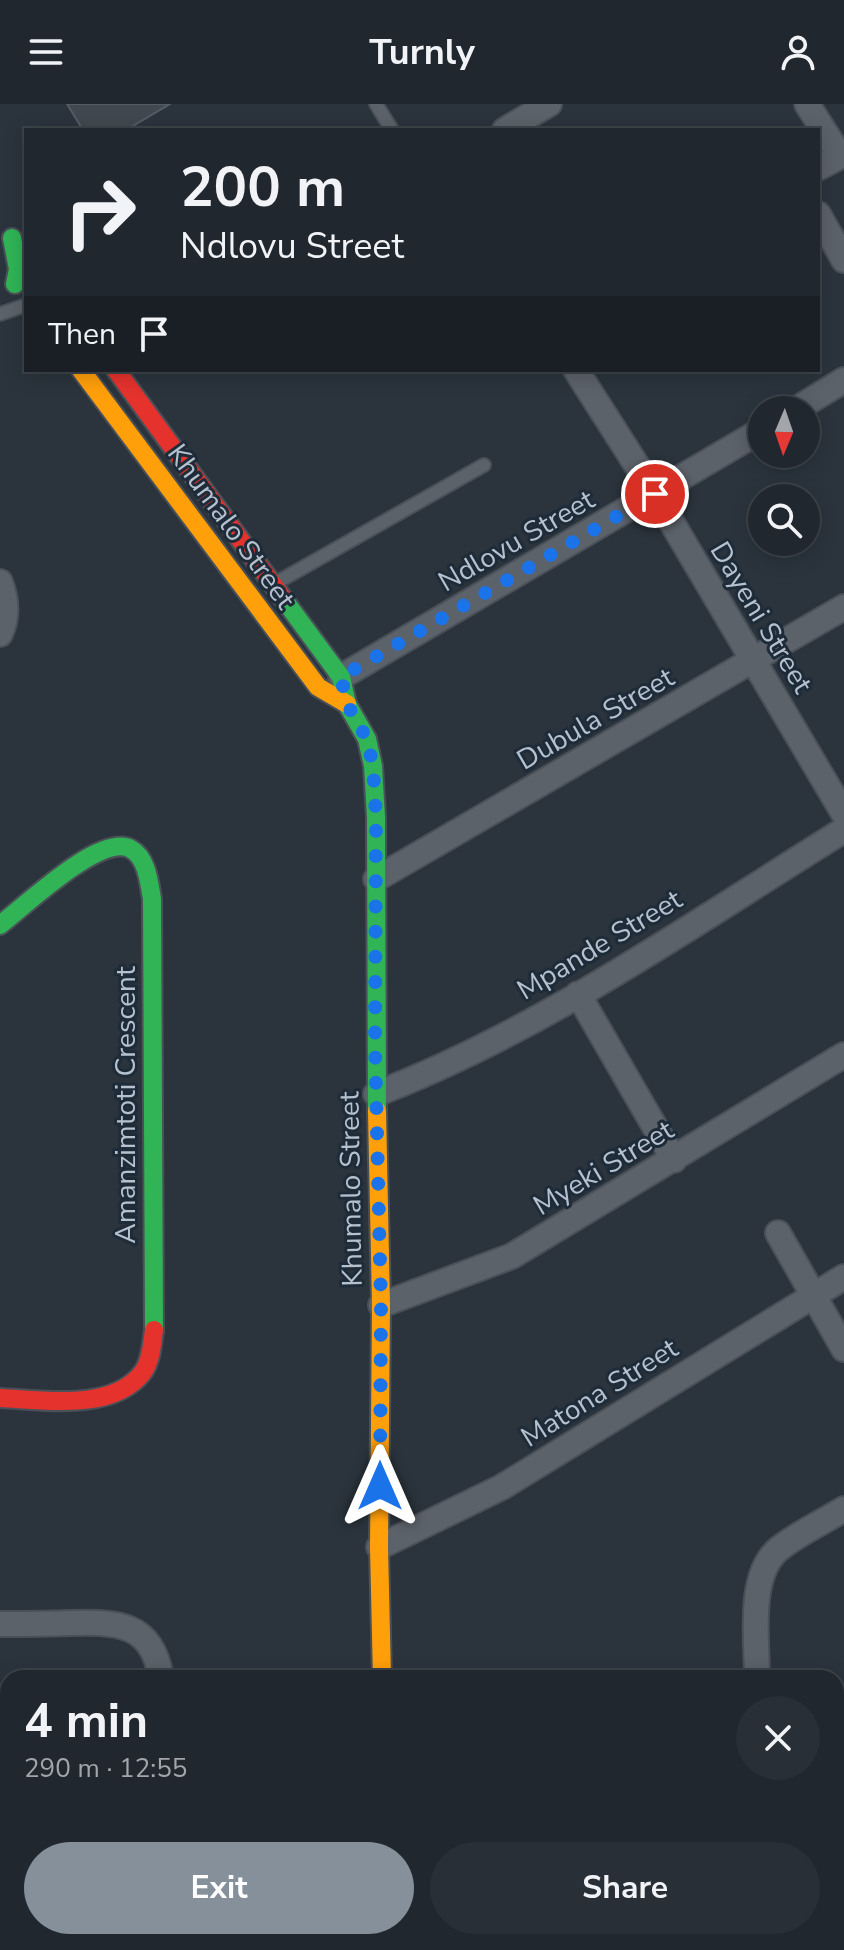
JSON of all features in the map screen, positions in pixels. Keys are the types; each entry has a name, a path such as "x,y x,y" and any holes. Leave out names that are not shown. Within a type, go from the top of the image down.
{"street":[{"path":"508,128 549,104"},
{"path":"807,104 842,155 820,167"},
{"path":"820,218 844,260"},
{"path":"6,231 24,254"},
{"path":"6,231 18,269 21,291"},
{"path":"0,264 21,291"},
{"name":"Khumalo Street","path":"82,372 318,687 347,704"},
{"name":"Khumalo Street","path":"117,372 341,677 347,704 367,739 373,766 381,1305 379,1547 382,1670"},
{"name":"Dayeni Street","path":"577,372 655,494 844,814"},
{"path":"818,396 844,380"},
{"name":"Ndlovu Street","path":"341,677 748,438"},
{"path":"0,582 6,613 0,634"},
{"name":"Dubula Street","path":"376,879 844,607"},
{"name":"Mpande Street","path":"376,1094 454,1063 578,994 844,830"},
{"name":"Amanzimtoti Crescent","path":"0,925 86,857 105,847 120,846 133,850 144,862 152,899 154,1330 150,1354 143,1371 130,1385 115,1392 75,1399 0,1398"},
{"path":"578,994 674,1160"},
{"name":"Myeki Street","path":"381,1305 512,1256 844,1055"},
{"path":"778,1233 844,1349"},
{"name":"Matona Street","path":"379,1547 502,1487 844,1277"},
{"path":"757,1670 757,1606 765,1564 779,1548 844,1509"},
{"path":"0,1624 110,1622 144,1637 153,1651 159,1670"}],"lane":[{"path":"376,104 391,128"},
{"path":"0,314 24,306"},
{"path":"251,598 484,465"}],"building":[{"path":"67,104 170,104 129,128 82,128"}],"traffic: fast":[{"path":"12,238 18,269 15,284"},
{"path":"282,597 341,677 347,704 367,739 373,766 376,817 377,1111"},
{"path":"0,925 63,874 101,851 118,847 131,849 144,864 152,899 154,1330"}],"traffic: slow":[{"path":"82,372 318,687 347,704"},
{"path":"377,1111 382,1670"}],"traffic: jam":[{"path":"117,372 282,597"},
{"path":"0,1398 76,1401 114,1393 130,1385 146,1368 154,1330"}],"route":[{"path":"380,1486 376,817 373,766 367,739 347,704 341,677 655,494"}]}
